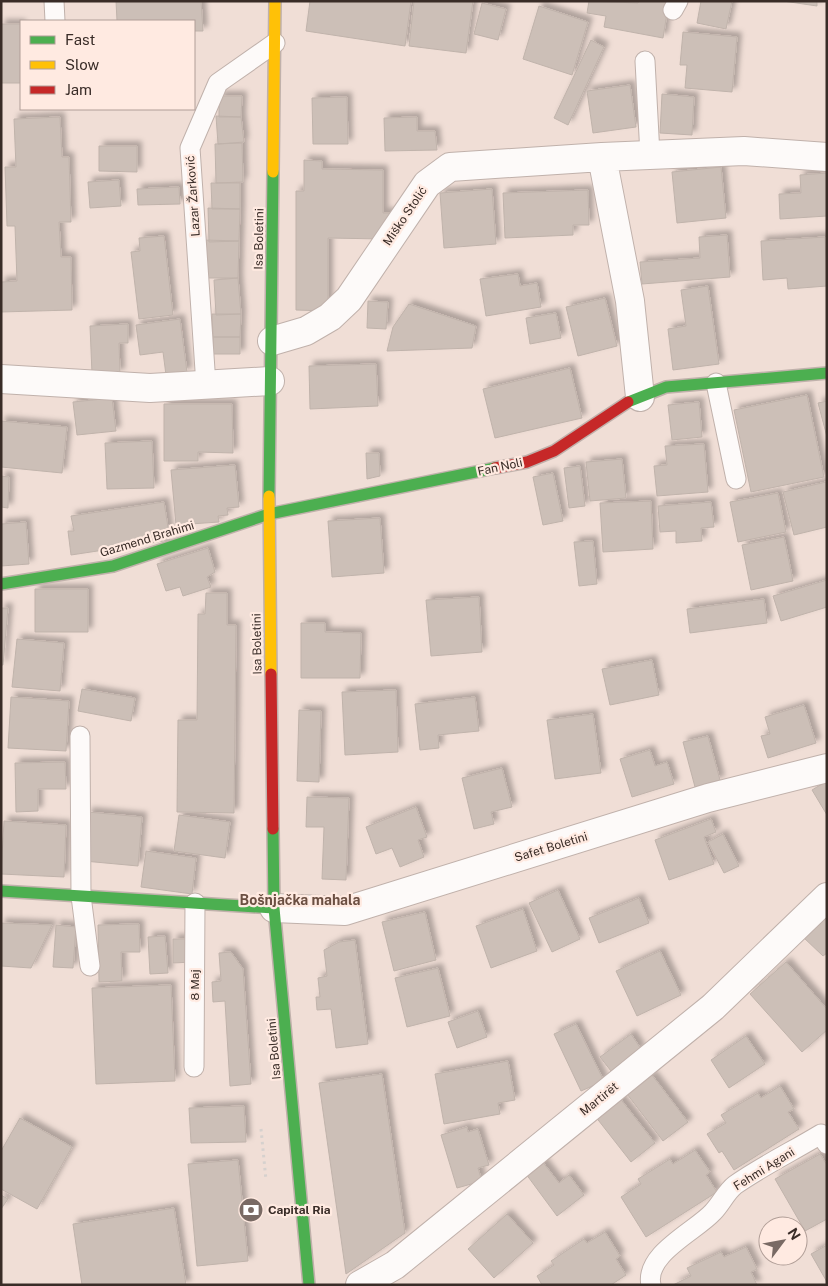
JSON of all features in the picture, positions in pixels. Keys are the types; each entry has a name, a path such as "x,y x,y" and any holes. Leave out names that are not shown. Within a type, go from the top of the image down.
{"main road":[{"name":"Isa Boletini","path":"275,1 269,514 274,908 309,1285"},
{"name":"Fan Noli","path":"269,514 527,462 554,451 629,401 666,387 827,374"},
{"name":"Gazmend Brahimi","path":"1,584 113,566 269,514"},
{"path":"1,891 274,908"}],"street":[{"name":"Miško Stolić","path":"272,341 306,331 330,317 349,299 427,184 450,167 602,157 744,151 827,157"},
{"path":"602,157 630,301 640,397"},
{"path":"1,379 150,388 270,381"},
{"name":"Safet Boletini","path":"274,908 345,911 708,798 827,768"},
{"name":"Martirët","path":"360,1285 395,1265 713,1007 827,897"}],"lane":[{"path":"54,1 55,20"},
{"name":"Lazar Žarković","path":"206,385 190,148 218,83 275,44"},
{"path":"644,61 650,155"},
{"path":"716,383 736,479"},
{"path":"80,736 81,896 90,966"},
{"name":"8 Maj","path":"194,1067 195,904"},
{"name":"Fehmi Agani","path":"651,1285 649,1278 656,1264 668,1248 713,1213 733,1186 821,1134 827,1144"}],"building":[{"path":"116,1 201,1 203,31 195,31 195,20 117,20"},
{"path":"310,1 411,1 405,46 306,31"},
{"path":"414,1 473,1 466,53 409,46"},
{"path":"589,1 638,3 639,1 669,1 663,38 604,27 606,16 587,13"},
{"path":"701,1 732,1 726,29 697,23"},
{"path":"783,1 817,1 817,6"},
{"path":"482,3 506,9 498,40 474,34"},
{"path":"539,6 588,22 572,75 523,59"},
{"path":"1,24 20,24 20,83 1,83"},
{"path":"683,32 737,37 732,92 685,88 687,65 680,65"},
{"path":"591,40 604,47 568,125 554,118"},
{"path":"630,85 636,127 593,133 587,91"},
{"path":"662,94 694,97 692,135 660,133"},
{"path":"219,96 242,96 241,117 219,117"},
{"path":"347,97 348,144 313,144 312,98"},
{"path":"216,116 241,117 244,142 218,144"},
{"path":"60,117 62,157 69,157 71,222 59,222 61,257 71,257 72,310 1,312 1,282 17,281 15,226 7,226 5,167 16,167 14,119"},
{"path":"417,117 417,131 435,131 437,150 385,151 384,118"},
{"path":"242,143 243,182 216,183 215,144"},
{"path":"99,146 137,146 137,172 99,171"},
{"path":"304,160 322,161 322,169 383,170 383,213 393,213 382,239 328,238 328,311 296,310 296,191 304,191"},
{"path":"721,167 726,218 677,223 672,172"},
{"path":"827,173 827,216 780,219 779,194 801,193 800,175"},
{"path":"119,180 121,206 90,208 88,182"},
{"path":"211,183 240,183 240,209 212,209"},
{"path":"179,187 180,204 138,205 137,189"},
{"path":"492,189 496,244 444,248 440,193"},
{"path":"588,190 589,225 573,225 573,235 505,238 503,193"},
{"path":"208,208 240,209 239,241 209,242"},
{"path":"727,235 730,277 642,284 640,262 700,258 699,237"},
{"path":"164,236 173,315 139,319 131,252 140,251 139,238"},
{"path":"825,237 827,286 788,289 787,278 763,280 761,241"},
{"path":"205,240 239,241 238,278 205,278"},
{"path":"518,274 520,286 537,283 541,307 486,316 480,279"},
{"path":"238,278 241,314 216,315 214,280"},
{"path":"708,286 719,364 673,370 668,329 686,326 681,290"},
{"path":"605,298 617,346 578,356 566,307"},
{"path":"368,301 388,302 386,329 367,328"},
{"path":"409,304 476,326 472,348 387,351 393,327"},
{"path":"556,313 561,338 530,344 526,318"},
{"path":"212,314 241,314 240,337 213,337"},
{"path":"180,319 187,372 166,375 163,352 140,355 136,325"},
{"path":"128,324 128,343 119,343 120,373 92,374 90,326"},
{"path":"213,337 240,337 240,354 213,354"},
{"path":"376,364 378,406 310,409 309,366"},
{"path":"570,368 582,418 495,438 483,389"},
{"path":"807,395 824,477 751,492 734,410"},
{"path":"112,398 116,431 77,435 73,402"},
{"path":"827,401 827,437 818,403"},
{"path":"699,402 702,437 672,440 668,405"},
{"path":"164,404 232,404 233,453 198,452 198,461 164,461"},
{"path":"1,421 67,427 62,473 1,467"},
{"path":"152,441 154,488 107,489 105,443"},
{"path":"704,444 708,492 657,496 654,466 667,465 665,446"},
{"path":"366,453 379,453 380,476 367,479"},
{"path":"622,459 626,498 590,501 586,462"},
{"path":"235,465 239,507 227,508 228,515 218,516 219,522 176,525 171,470"},
{"path":"580,466 585,506 569,508 564,468"},
{"path":"553,473 563,521 543,525 533,477"},
{"path":"1,476 9,477 8,508 1,507"},
{"path":"826,482 827,527 794,535 783,492"},
{"path":"778,493 786,532 738,542 730,502"},
{"path":"651,501 653,549 603,552 600,503"},
{"path":"164,502 170,540 71,555 68,531 74,531 71,516"},
{"path":"711,502 714,527 701,528 702,541 676,543 676,531 660,532 658,506"},
{"path":"380,518 384,573 332,577 328,521"},
{"path":"26,522 29,564 1,566 1,524"},
{"path":"784,537 793,581 751,590 742,545"},
{"path":"593,541 597,584 579,586 574,542"},
{"path":"208,548 215,572 207,577 211,587 183,596 180,587 166,591 157,564"},
{"path":"827,580 827,607 781,621 773,596"},
{"path":"35,589 88,589 88,632 35,632"},
{"path":"206,593 227,593 227,625 236,625 234,813 177,812 178,720 197,720 198,614 205,614"},
{"path":"479,597 482,652 431,656 426,600"},
{"path":"764,599 767,623 690,633 687,609"},
{"path":"1,608 8,608 3,665 1,665"},
{"path":"301,623 325,623 325,632 361,633 360,678 301,678"},
{"path":"17,639 64,643 60,691 12,687"},
{"path":"652,660 659,695 610,705 602,669"},
{"path":"82,689 135,698 131,721 78,711"},
{"path":"396,690 398,752 345,755 342,692"},
{"path":"11,697 69,701 66,751 8,748"},
{"path":"475,697 479,731 438,735 439,748 420,750 415,704"},
{"path":"804,705 816,743 768,758 761,736 770,734 765,717"},
{"path":"299,710 321,711 319,782 297,781"},
{"path":"593,714 601,773 555,779 547,720"},
{"path":"708,736 720,780 695,787 683,742"},
{"path":"650,750 655,766 667,762 674,784 632,797 620,759"},
{"path":"65,762 66,789 38,789 38,811 16,812 15,763"},
{"path":"502,768 512,807 491,812 494,824 474,829 462,778"},
{"path":"827,781 827,815 812,790"},
{"path":"307,797 349,798 346,880 322,879 324,827 306,827"},
{"path":"416,807 427,837 418,840 424,857 400,867 392,848 376,854 366,827"},
{"path":"88,812 142,817 138,866 84,861"},
{"path":"179,815 230,822 225,858 174,851"},
{"path":"711,819 716,832 704,837 714,864 669,880 655,840"},
{"path":"4,821 66,825 64,877 1,874"},
{"path":"723,834 739,866 724,873 708,842"},
{"path":"146,851 196,858 192,894 141,887"},
{"path":"558,890 580,939 552,952 529,903"},
{"path":"639,898 649,923 599,943 589,918"},
{"path":"523,909 537,951 491,968 476,926"},
{"path":"425,912 436,960 394,971 382,922"},
{"path":"827,912 827,953 823,956 803,937"},
{"path":"1,923 52,925 31,968 1,966"},
{"path":"139,924 140,952 121,952 122,981 99,982 98,925"},
{"path":"56,925 76,927 73,968 53,967"},
{"path":"165,936 168,973 150,974 148,937"},
{"path":"173,939 193,939 193,962 173,963"},
{"path":"355,940 368,1044 336,1048 331,1009 317,1010 316,997 320,997 318,978 327,976 324,950 339,942"},
{"path":"660,951 681,995 637,1016 616,971"},
{"path":"231,952 243,969 251,1084 230,1086 225,1001 213,1002 212,982 221,981 219,953"},
{"path":"786,962 827,1009 827,1030 802,1052 750,994"},
{"path":"438,968 450,1016 407,1027 395,978"},
{"path":"171,985 175,1081 96,1084 92,988"},
{"path":"478,1011 487,1037 457,1048 448,1022"},
{"path":"576,1024 604,1081 581,1091 554,1034"},
{"path":"631,1034 641,1049 611,1071 600,1057"},
{"path":"746,1036 765,1064 729,1088 711,1060"},
{"path":"508,1061 515,1100 498,1103 500,1114 444,1124 435,1074"},
{"path":"382,1074 405,1233 346,1274 319,1083"},
{"path":"652,1075 688,1122 663,1141 627,1094"},
{"path":"780,1086 794,1109 788,1112 799,1129 734,1170 722,1151 719,1153 707,1134 726,1123 721,1115 758,1093 761,1098"},
{"path":"619,1097 655,1143 631,1162 595,1116"},
{"path":"244,1106 246,1142 191,1143 189,1108"},
{"path":"20,1118 72,1147 37,1209 1,1189 1,1151"},
{"path":"467,1127 468,1132 478,1129 489,1165 478,1168 482,1181 457,1188 441,1135"},
{"path":"695,1150 710,1172 706,1175 717,1192 646,1237 621,1197 641,1184 638,1179 670,1159 673,1164"},
{"path":"820,1154 827,1165 827,1219 808,1229 808,1216 796,1216 775,1179"},
{"path":"238,1160 248,1261 197,1266 188,1164"},
{"path":"542,1161 559,1183 569,1175 584,1195 557,1216 526,1174"},
{"path":"1,1195 8,1199 1,1209"},
{"path":"174,1208 186,1285 82,1285 73,1224"},
{"path":"507,1214 533,1243 494,1278 468,1249"},
{"path":"605,1232 620,1256 616,1259 626,1275 611,1285 542,1285 537,1276 554,1265 551,1261 584,1239 587,1243"},
{"path":"827,1245 827,1282 811,1254"},
{"path":"746,1247 757,1269 751,1272 757,1285 673,1285 691,1276 687,1268 721,1252 724,1257"}],"traffic: fast":[{"path":"269,496 273,172"},
{"path":"628,402 666,387 827,373"},
{"path":"1,584 113,566 269,514 495,468"},
{"path":"273,829 274,908 309,1285"},
{"path":"1,891 274,908"}],"traffic: slow":[{"path":"273,172 275,1"},
{"path":"269,496 271,674"}],"traffic: jam":[{"path":"495,468 527,462 554,451 628,402"},
{"path":"271,674 273,829"}],"place":[{"name":"Capital Ria","path":"251,1210"}],"district":[{"name":"Bošnjačka mahala","path":"300,900"}]}
